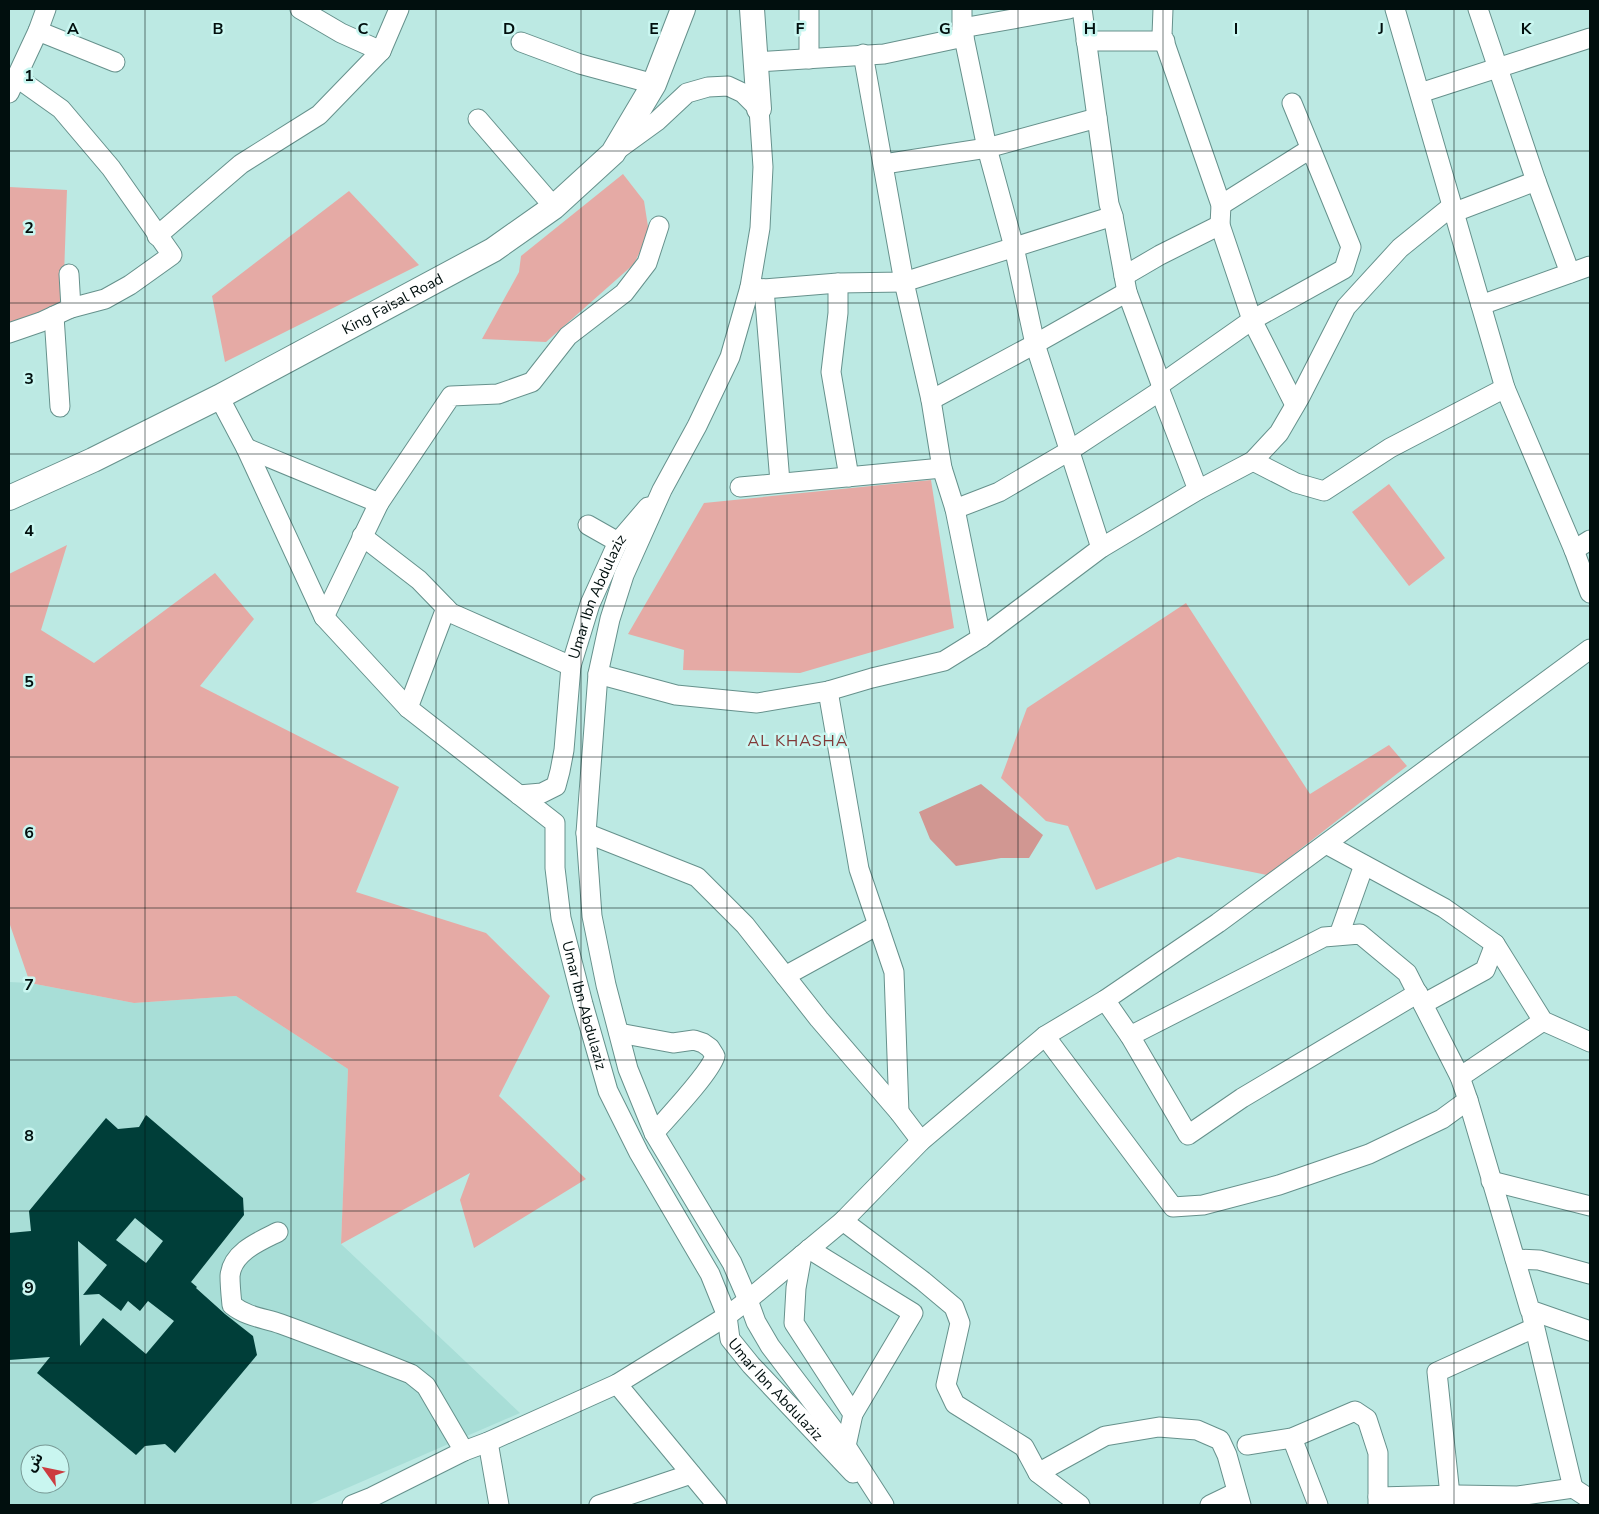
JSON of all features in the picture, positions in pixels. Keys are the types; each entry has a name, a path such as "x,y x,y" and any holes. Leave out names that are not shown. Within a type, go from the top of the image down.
{"main road":[{"name":"King Faisal Road","path":"9,498 94,460 219,397 493,250 554,207 613,153 654,84 683,9"},
{"path":"752,9 759,108"}],"street":[{"path":"9,333 71,308 104,299 130,285 172,255 110,168 60,109 12,85 38,31 46,9"},
{"path":"300,9 341,33 381,50"},
{"path":"157,236 241,164 319,115 381,50 399,9"},
{"path":"809,9 809,59"},
{"path":"962,9 963,32 987,148 1014,247 1035,344 1101,548"},
{"path":"756,62 884,54 1027,13 1069,9"},
{"path":"1082,9 1109,204 1126,284 1160,387 1198,490"},
{"path":"1163,9 1162,35 1221,205 1220,224 1252,320 1295,405"},
{"path":"1395,9 1482,306 1504,388 1574,550 1590,593"},
{"path":"1478,9 1536,181 1570,272"},
{"path":"38,31 115,62"},
{"path":"1420,93 1590,38"},
{"path":"1086,41 1165,41"},
{"path":"521,42 580,64 654,84"},
{"path":"863,54 904,282 931,400 942,468 955,509 981,638"},
{"path":"613,153 657,121 687,93 708,87 728,86 743,93 759,108"},
{"path":"955,509 999,492 1069,450 1252,320 1344,269 1351,248 1292,103"},
{"name":"Umar Ibn Abdulaziz","path":"759,108 763,167 757,288 730,357 698,426 662,490 624,575 610,619 598,674 586,833 592,916 606,985 628,1070 654,1133 732,1263 756,1322 770,1346 846,1446 884,1505"},
{"path":"884,164 987,148 1097,118"},
{"path":"478,120 554,207"},
{"path":"1221,205 1310,149"},
{"path":"598,674 676,695 757,703 828,691 872,678 944,661 981,638 1101,548 1198,490 1253,460 1279,433 1346,307 1400,248 1453,209 1536,181"},
{"path":"780,482 757,288 838,283 904,282 1113,216"},
{"path":"931,400 1035,344 1126,284 1160,255 1220,224"},
{"path":"324,617 379,503 451,396 498,394 532,382 568,336 624,293 647,263 659,226"},
{"path":"1482,306 1590,266"},
{"path":"69,274 71,308"},
{"path":"838,283 838,313 831,372 849,477"},
{"path":"54,316 60,407"},
{"path":"1253,460 1296,483 1324,491 1390,448 1504,388"},
{"path":"219,397 246,448 324,617 408,708 519,795"},
{"path":"246,448 379,503"},
{"path":"740,487 942,468"},
{"name":"Umar Ibn Abdulaziz","path":"519,795 542,794 556,786 564,750 571,666 590,604 618,542 662,490"},
{"path":"588,525 618,542"},
{"path":"362,536 419,580 451,613 571,666"},
{"path":"1574,550 1590,540"},
{"path":"408,708 446,608"},
{"path":"352,1505 373,1501 464,1450 488,1442 617,1384 727,1316 843,1221 921,1141 1045,1036 1105,1000 1218,923 1590,649"},
{"path":"828,691 859,869 894,972 899,1112"},
{"name":"Umar Ibn Abdulaziz","path":"519,795 555,824 555,868 561,918 608,1092 639,1153 710,1274 727,1316 730,1339 751,1365 884,1505"},
{"path":"586,833 697,877 745,925 819,1019 899,1112 921,1141"},
{"path":"1326,844 1444,908 1496,944 1543,1021 1590,1042"},
{"path":"1339,936 1364,865"},
{"path":"785,976 878,925"},
{"path":"1130,1036 1324,937 1360,934 1407,973 1460,1077 1468,1100 1532,1319 1573,1488"},
{"path":"1105,1000 1130,1036 1188,1135 1242,1098 1421,999 1485,970 1496,944"},
{"path":"1460,1077 1543,1021"},
{"path":"618,1033 673,1043 694,1040 710,1048 715,1056 703,1076 654,1133"},
{"path":"1045,1036 1173,1207 1203,1205 1279,1185 1370,1154 1442,1119 1468,1100"},
{"path":"1491,1180 1590,1206"},
{"path":"843,1221 923,1280 954,1307 960,1323 946,1385 955,1404 1024,1447 1038,1473 1080,1505"},
{"path":"278,1232 250,1246 236,1260 230,1274 232,1304 240,1311 251,1316 279,1324 411,1374 426,1386 464,1450"},
{"path":"806,1252 796,1288 794,1323 853,1414"},
{"path":"806,1252 913,1313 853,1414 846,1446"},
{"path":"1515,1259 1539,1260 1590,1274"},
{"path":"1450,1495 1437,1372 1532,1319 1590,1331"},
{"path":"617,1384 717,1505"},
{"path":"1247,1446 1292,1438 1355,1411 1367,1419 1378,1453 1378,1501 1450,1495 1518,1496 1573,1488 1590,1499"},
{"path":"1038,1473 1105,1436 1159,1427 1196,1430 1220,1440 1227,1456 1239,1499 1210,1505"},
{"path":"1292,1438 1318,1505"},
{"path":"488,1442 499,1505"},
{"path":"599,1505 691,1474"}],"shaded area":[{"path":"623,174 644,201 649,233 634,264 546,342 482,339 519,272 521,256"},
{"path":"9,187 67,190 63,304 9,327"},
{"path":"349,191 419,265 225,362 212,296"},
{"path":"931,480 954,628 800,673 683,670 684,650 628,634 704,503"},
{"path":"1389,484 1445,558 1409,586 1352,512"},
{"path":"67,545 41,630 94,663 215,573 254,619 200,686 399,787 356,892 486,933 550,996 499,1096 586,1179 474,1248 460,1200 470,1173 341,1244 348,1069 236,996 134,1003 30,983 9,922 9,574"},
{"path":"1186,603 1310,794 1389,745 1407,766 1267,875 1178,857 1096,890 1068,826 1046,821 1001,778 1027,708"},
{"path":"981,784 1043,835 1029,858 1001,858 956,866 930,839 919,812"},
{"path":"9,982 30,983 134,1003 236,996 348,1069 341,1244 520,1413 308,1505 9,1505"}],"building":[{"path":"146,1115 243,1198 244,1215 191,1282 225,1314 253,1336 257,1355 175,1453 165,1444 145,1446 136,1455 37,1373 50,1357 9,1360 9,1233 31,1231 29,1211 106,1118 118,1129 139,1127","holes":["135,1218 163,1241 146,1263 116,1240","78,1241 107,1265 83,1295 99,1294 121,1311 128,1301 140,1311 148,1301 174,1321 146,1354 103,1318 80,1346"]}],"district":[{"name":"AL KHASHA","path":"798,741"}]}
